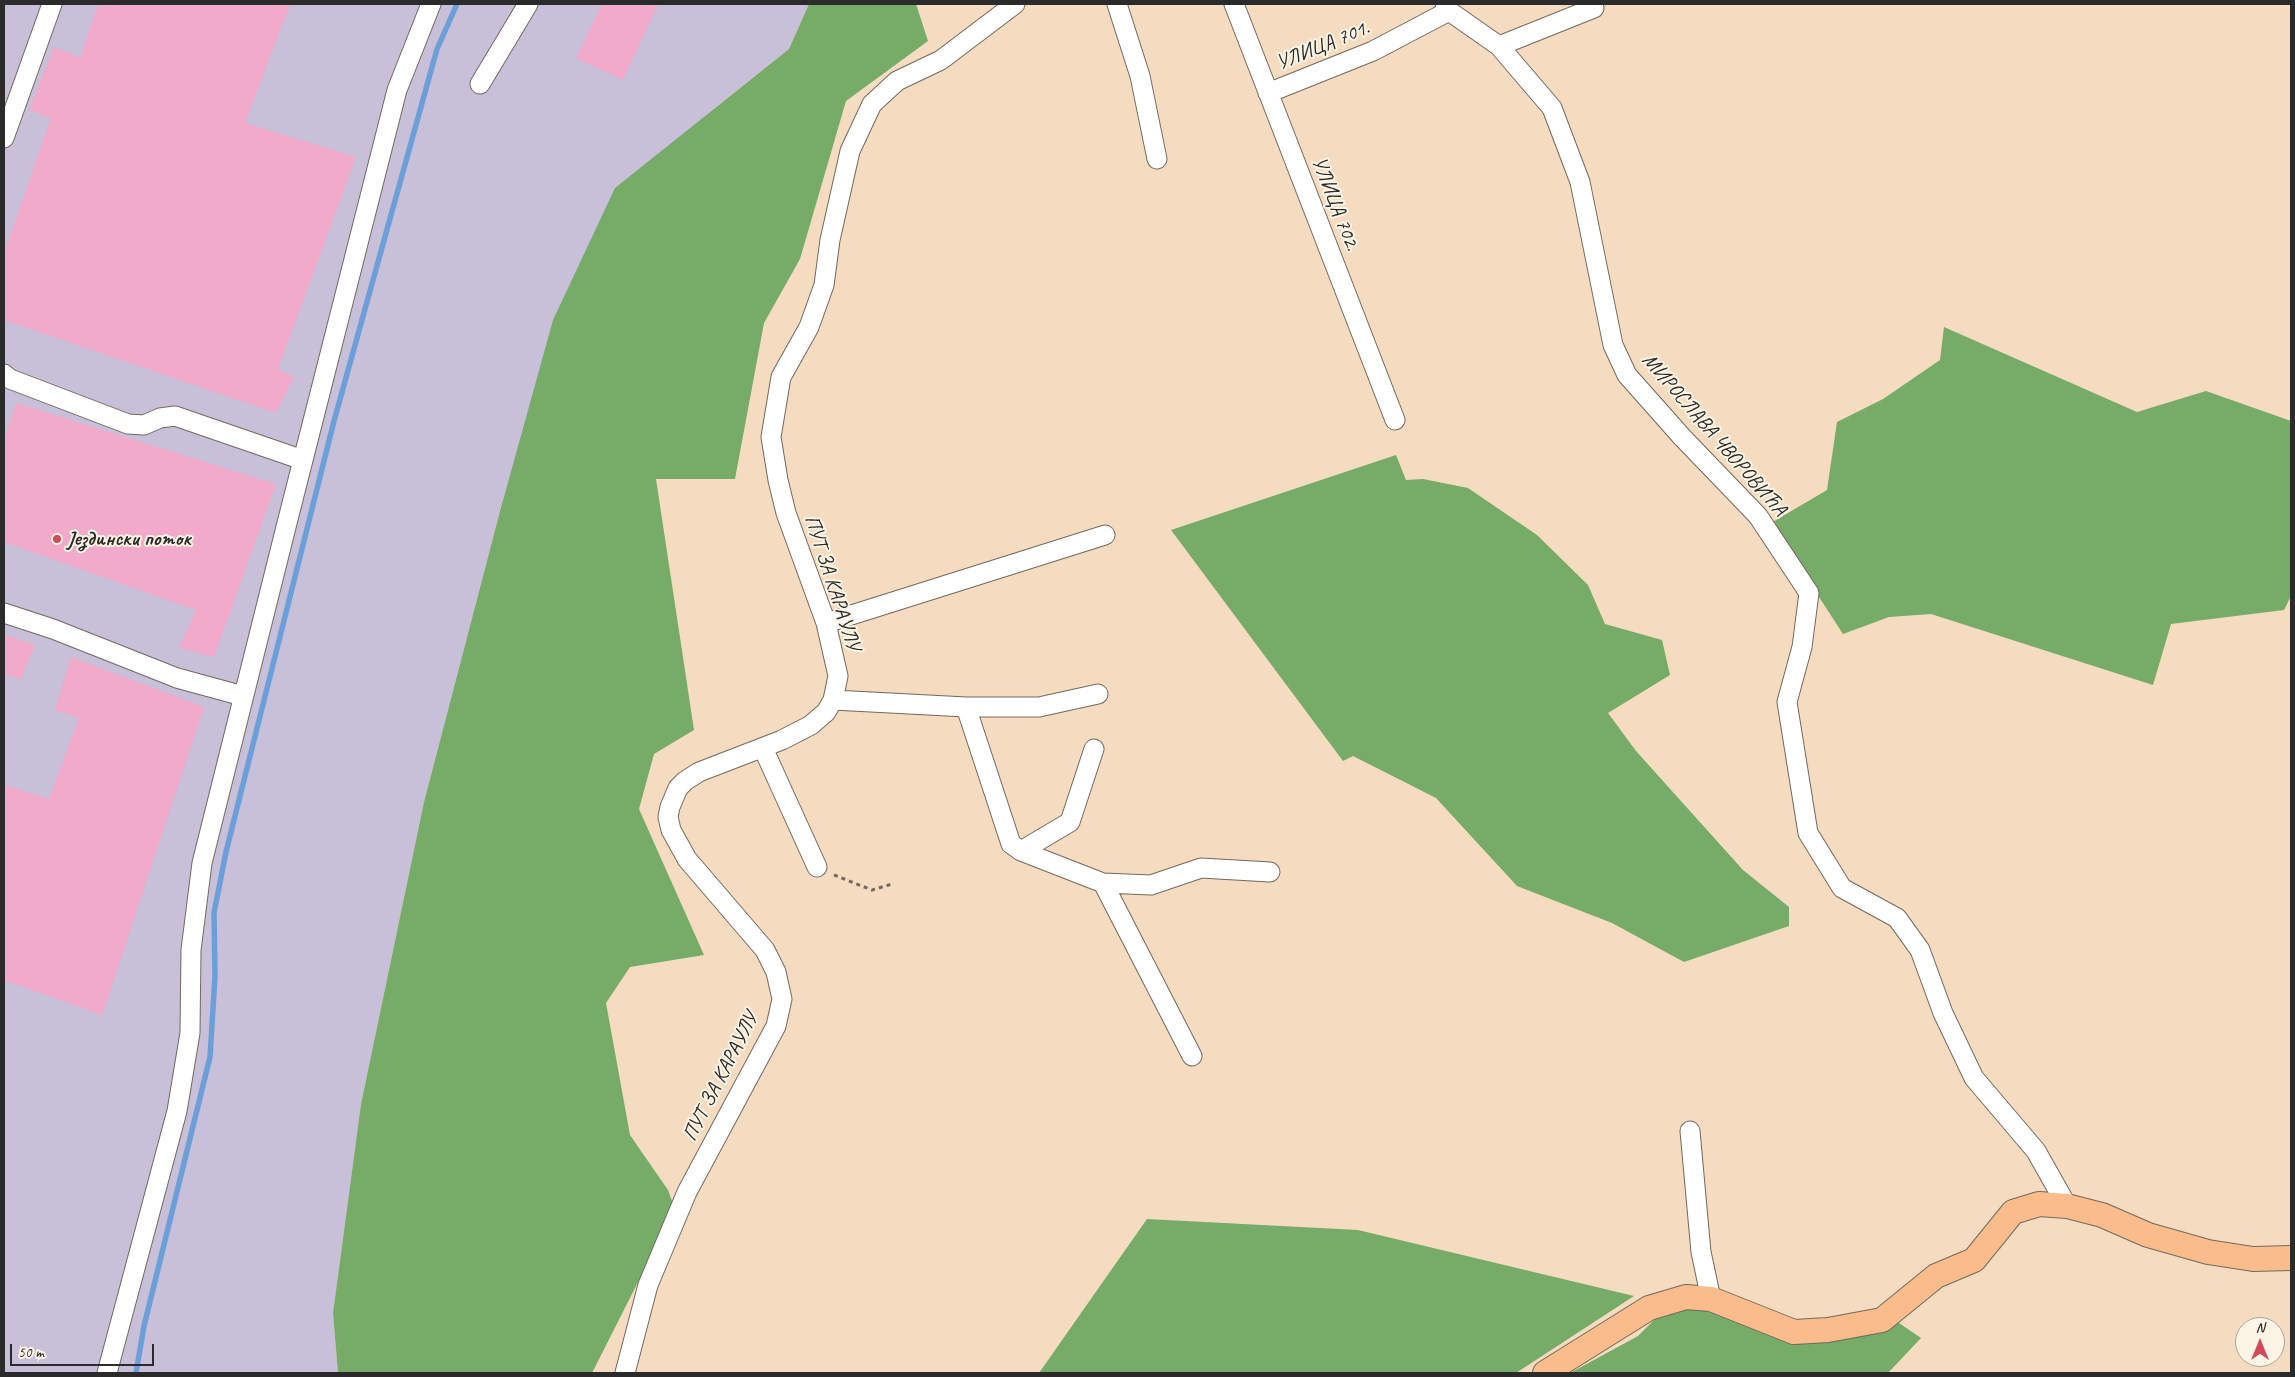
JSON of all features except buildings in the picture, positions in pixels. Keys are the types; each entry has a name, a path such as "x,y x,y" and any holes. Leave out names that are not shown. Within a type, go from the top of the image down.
{"main road":[{"path":"1545,1373 1650,1308 1686,1297 1711,1299 1794,1332 1828,1330 1882,1320 1936,1276 1974,1260 2012,1212 2039,1204 2067,1206 2102,1215 2148,1234 2208,1252 2253,1259 2291,1258"}],"street":[{"path":"4,138 52,4"},
{"path":"107,1373 177,1111 190,1033 191,950 202,863 397,90 431,4"},
{"path":"480,84 528,4"},
{"name":"ПУТ ЗА КАРАУЛУ","path":"625,1373 652,1276 688,1192 776,1026 782,999 776,972 765,950 688,859 671,830 668,816 670,807 678,788 699,772 763,748 811,725 826,712 833,700 838,676 826,623 786,513 778,480 771,437 781,377 809,327 824,285 830,240 848,159 872,104 898,81 941,60 1015,4"},
{"path":"1117,4 1140,76 1158,159"},
{"name":"УЛИЦА 702.","path":"1234,4 1395,420"},
{"name":"УЛИЦА 701.","path":"1268,93 1373,51 1447,8"},
{"name":"МИРОСЛАВА ЧВОРОВИЋА","path":"1447,8 1499,46 1552,108 1580,182 1613,345 1628,375 1682,437 1758,516 1809,593 1802,647 1786,702 1808,833 1842,888 1897,918 1920,950 1943,1013 1974,1078 2036,1151 2067,1206"},
{"path":"1499,46 1594,8"},
{"path":"4,374 10,379 128,424 144,425 160,418 175,416 303,460"},
{"path":"826,623 1105,534"},
{"path":"4,613 53,629 177,678 243,696"},
{"path":"833,700 966,707 1039,707 1098,694"},
{"path":"966,707 1011,844 1021,851 1103,883 1150,885 1201,868 1270,872"},
{"path":"763,748 817,867"},
{"path":"1021,851 1070,822 1094,749"},
{"path":"1103,883 1192,1056"},
{"path":"1690,1132 1701,1252 1711,1299"}],"path":[{"path":"817,867 872,890 892,884"}],"shaded area":[{"path":"4,4 809,4 789,49 706,115 499,515 424,802 361,1104 333,1313 338,1373 4,1373"}],"green space":[{"path":"809,4 916,4 928,41 846,101 800,259 764,323 735,479 656,479 694,730 654,754 639,809 704,955 630,967 606,1003 630,1135 668,1190 675,1209 592,1373 338,1373 333,1313 361,1104 424,802 499,515 553,320 615,188 789,49"},
{"path":"1944,327 2137,412 2206,391 2291,421 2291,596 2284,610 2171,624 2153,685 1931,614 1889,617 1843,634 1771,523 1827,490 1837,422 1883,399 1940,360"},
{"path":"1396,455 1406,480 1423,479 1468,488 1537,535 1588,585 1605,624 1662,640 1670,675 1608,713 1636,751 1743,870 1789,907 1789,926 1684,962 1612,923 1517,886 1436,798 1353,756 1343,761 1171,530"},
{"path":"1147,1219 1358,1230 1634,1296 1516,1373 1039,1373"},
{"path":"1679,1295 1832,1339 1899,1323 1921,1338 1888,1373 1570,1373 1638,1336"}],"waterway":[{"path":"136,1373 144,1326 210,1057 215,976 214,913 226,852 334,421 437,49 457,4"}],"place":[{"name":"Јездински поток","path":"57,539"}]}
